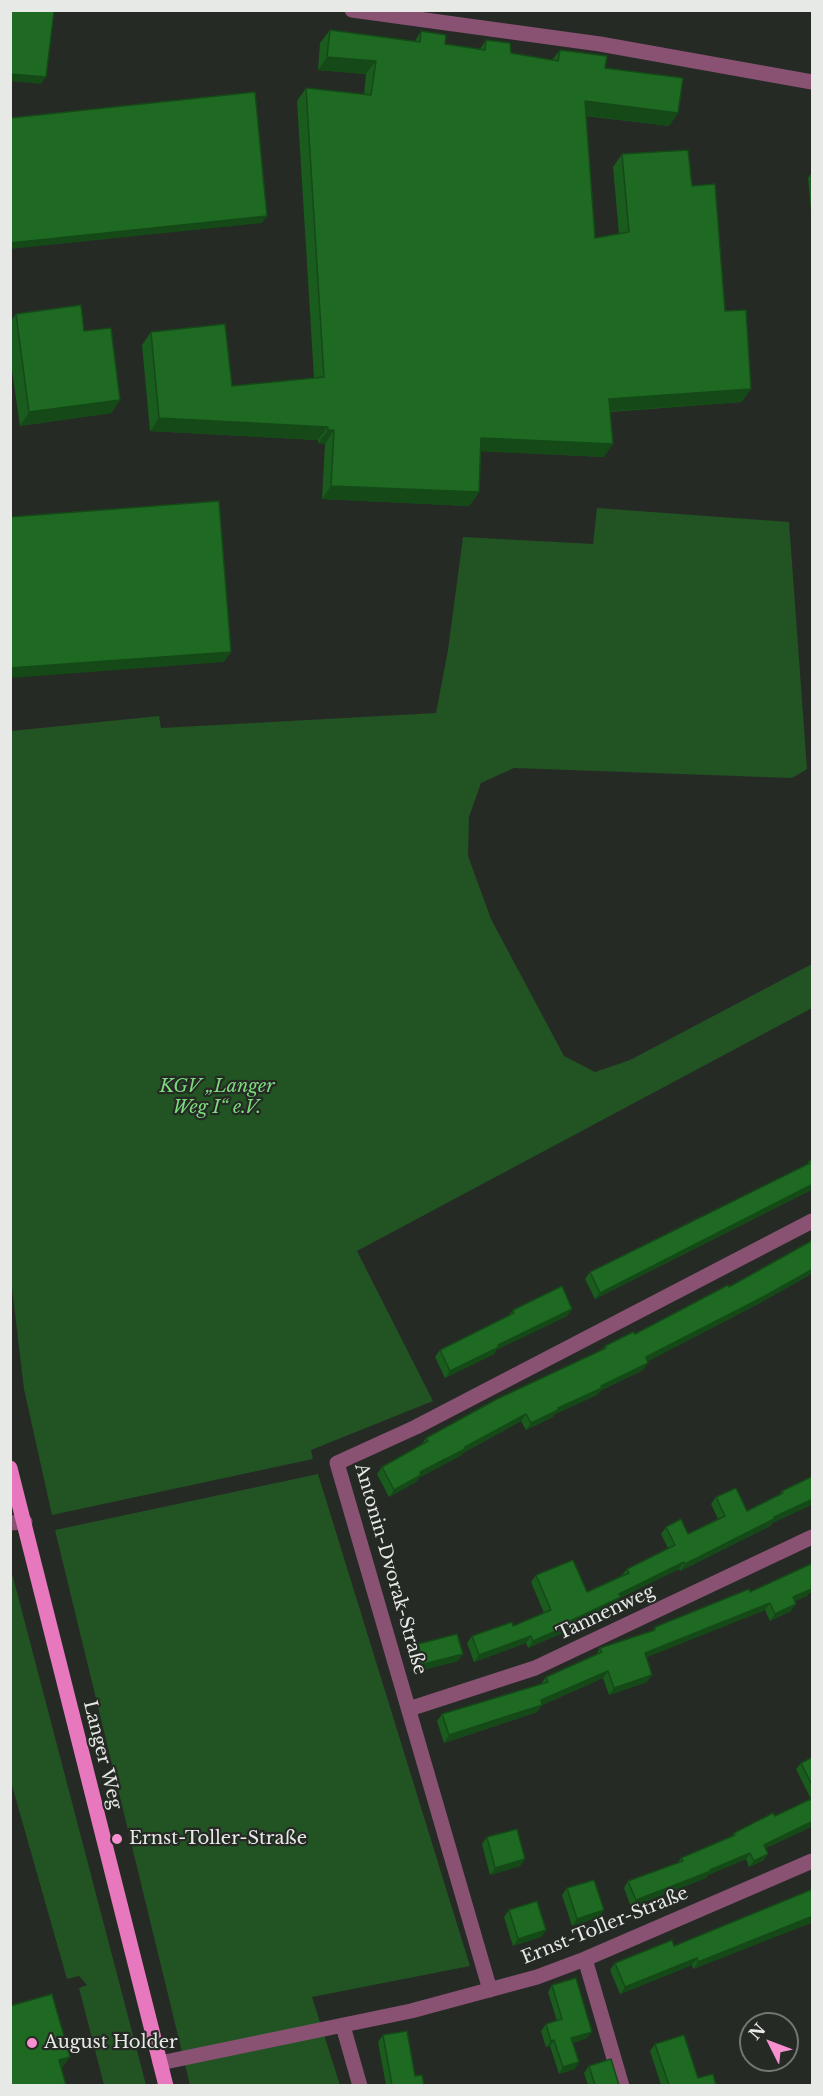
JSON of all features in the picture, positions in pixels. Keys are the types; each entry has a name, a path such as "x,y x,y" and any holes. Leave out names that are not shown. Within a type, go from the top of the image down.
{"main road":[{"name":"Langer Weg","path":"10,1468 18,1523 166,2085"}],"street":[{"path":"352,10 600,44 813,82"},
{"name":"Antonin-Dvorak-Straße","path":"489,1990 337,1462 416,1427 813,1221"},
{"name":"Tannenweg","path":"409,1709 535,1668 813,1537"},
{"name":"Ernst-Toller-Straße","path":"160,2063 411,2011 537,1977 585,1959 813,1861"},
{"path":"585,1959 622,2085"},
{"path":"343,2026 360,2085"}],"green space":[{"name":"KGV „Langer Weg I“ e.V.","path":"597,508 789,522 807,769 792,778 514,768 481,783 469,817 468,856 491,919 564,1056 595,1072 630,1060 812,964 812,1008 357,1251 433,1401 311,1450 313,1459 52,1515 24,1389 10,1271 11,731 159,716 161,728 436,713 448,650 463,537 593,544"},
{"path":"318,1474 470,1966 312,1997 340,2085 190,2085 55,1530"},
{"path":"11,1575 146,2085 104,2085 79,1988 87,1985 79,1976 67,1979 11,1782"}],"building":[{"path":"10,10 54,11 46,77 10,74"},
{"path":"330,30 420,42 421,31 446,35 445,44 485,50 486,40 510,43 511,53 558,61 560,50 607,56 605,68 683,78 678,113 585,101 595,238 629,232 622,154 688,150 692,186 715,184 725,311 746,310 751,389 609,399 613,444 481,438 479,492 331,486 334,430 328,430 328,427 159,418 151,332 225,324 232,386 324,377 306,88 371,95 376,61 327,57"},
{"path":"255,92 267,216 10,243 10,118"},
{"path":"81,305 84,331 111,328 120,400 29,412 16,314"},
{"path":"219,501 231,652 10,668 10,517"},
{"path":"813,1159 813,1184 600,1293 590,1272 810,1163 809,1161"},
{"path":"813,1240 813,1269 646,1357 648,1363 601,1386 602,1388 531,1423 526,1414 420,1472 421,1475 394,1490 382,1467 428,1441 426,1438 497,1399 606,1348 605,1346 633,1332 635,1334 728,1285 729,1287"},
{"path":"562,1286 572,1309 450,1371 440,1350"},
{"path":"813,1476 813,1499 685,1564 684,1562 619,1594 621,1597 570,1621 572,1624 533,1641 531,1636 479,1655 472,1636 512,1622 513,1626 551,1610 536,1575 573,1560 587,1592 629,1573 627,1569 675,1545 666,1527 681,1519 688,1534 725,1516 716,1497 736,1488 747,1511"},
{"path":"813,1563 812,1589 793,1597 796,1604 775,1614 770,1603 645,1653 652,1675 614,1688 608,1671 541,1700 542,1705 449,1735 442,1714 548,1682 546,1677 602,1652 600,1648 655,1630 655,1627 749,1589 750,1592"},
{"path":"457,1634 463,1654 424,1664 418,1644"},
{"path":"813,1757 813,1787 801,1763"},
{"path":"813,1798 813,1821 764,1845 768,1854 754,1861 750,1853 636,1900 628,1881 683,1861 681,1858 735,1835 734,1833 773,1813 775,1816"},
{"path":"517,1829 525,1859 495,1868 487,1837"},
{"path":"594,1880 604,1910 577,1919 567,1888"},
{"path":"813,1889 813,1916 698,1962 697,1958 625,1987 615,1963 672,1940 674,1946"},
{"path":"537,1901 546,1930 518,1939 509,1910"},
{"path":"576,1978 592,2032 571,2038 579,2062 563,2067 546,2024 562,2019 552,1985"},
{"name":"August Holder","path":"52,1994 70,2057 59,2060 66,2085 10,2085 10,2006"},
{"path":"407,2031 415,2076 422,2075 424,2085 392,2085 383,2035"},
{"path":"684,2035 698,2078 713,2074 716,2085 669,2085 655,2044"},
{"path":"611,2059 619,2085 595,2085 589,2066"}],"place":[{"name":"Ernst-Toller-Straße","path":"117,1839"},
{"name":"August Holder","path":"32,2043"}]}
